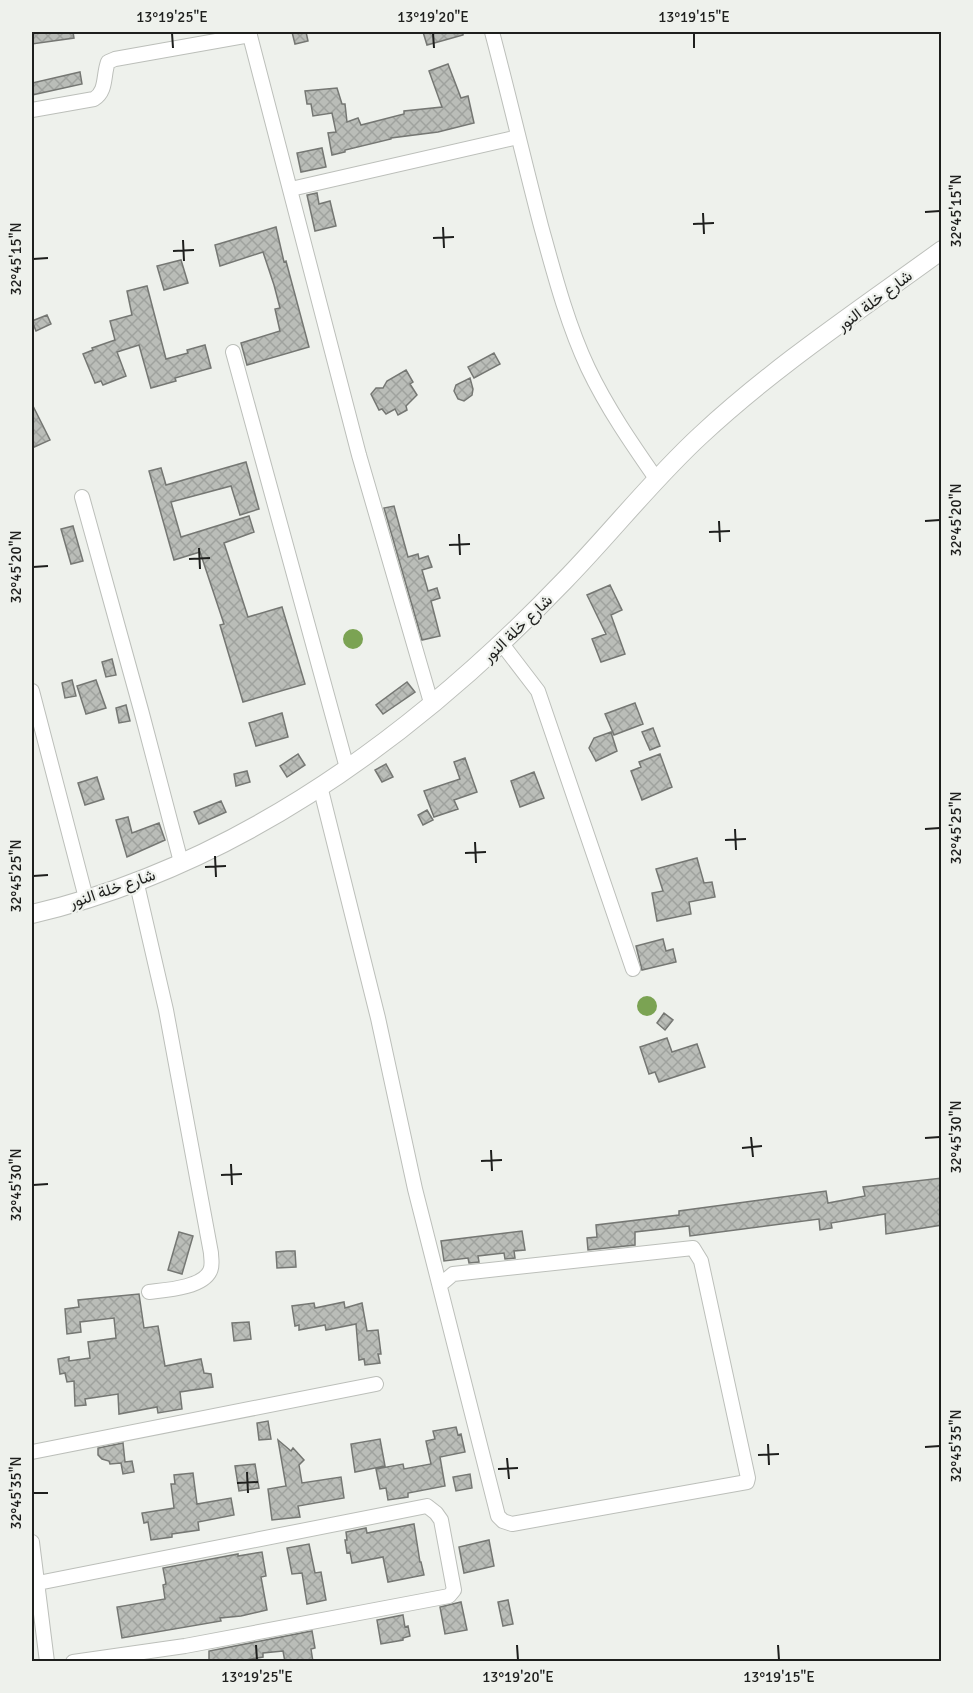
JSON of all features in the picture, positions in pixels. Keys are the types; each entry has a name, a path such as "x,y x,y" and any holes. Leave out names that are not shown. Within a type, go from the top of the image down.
{"street":[{"path":"492,32 550,260 573,331 602,396 657,480"},
{"path":"32,110 94,99 100,95 102,90 108,62 115,59 250,33 359,455 432,706"},
{"path":"291,189 518,137"},
{"name":"شارع خلة النور","path":"32,914 136,880 227,841 320,786 432,706 502,644 702,434 762,383 942,250"},
{"path":"233,352 347,768"},
{"path":"82,497 181,862"},
{"path":"502,644 538,691 633,969"},
{"path":"32,692 33,706 86,898"},
{"path":"320,786 378,1018 416,1189 440,1285 498,1516 513,1524 747,1482 701,1261 693,1248 453,1274 440,1285"},
{"path":"136,880 166,1010 212,1266 209,1274 200,1281 181,1287 149,1292"},
{"path":"32,1452 375,1384"},
{"path":"38,1583 427,1506 441,1520 454,1590 449,1596 185,1646 73,1662"},
{"path":"32,1542 47,1662"}],"shaded area":[{"path":"353,629 360,632 363,639 360,646 353,649 346,646 343,639 346,632"},
{"path":"647,996 654,999 657,1006 654,1013 647,1016 640,1013 637,1006 640,999"}],"building":[{"path":"73,32 74,38 32,44 32,33"},
{"path":"292,32 306,32 308,41 295,44"},
{"path":"423,32 463,32 463,35 427,45"},
{"path":"448,64 461,98 468,96 474,123 438,132 391,138 332,155 328,133 336,132 332,113 313,116 311,104 307,104 305,91 337,88 342,104 345,104 347,122 358,118 361,125 404,114 404,111 442,107 429,71"},
{"path":"80,72 82,84 32,95 32,83"},
{"path":"322,148 326,167 301,172 297,153"},
{"path":"317,193 319,204 330,201 336,226 315,231 307,195"},
{"path":"276,227 309,347 247,365 241,343 280,331 275,309 280,308 274,285 263,252 220,266 215,245"},
{"path":"181,260 188,283 164,290 157,266"},
{"path":"147,286 166,359 205,345 211,368 175,378 176,381 151,388 139,345 117,352 126,376 103,385 101,381 95,383 83,354 93,350 92,348 115,340 110,321 132,315 127,291"},
{"path":"47,315 51,324 36,331 32,321"},
{"path":"494,353 500,364 474,378 468,367"},
{"path":"406,370 413,382 410,384 417,395 406,406 407,410 398,415 395,409 386,414 382,409 379,410 371,394 376,388 383,388 387,381"},
{"path":"470,378 472,395 464,401 458,399 454,391 456,385"},
{"path":"32,404 50,440 32,448"},
{"path":"246,462 259,509 240,515 231,486 171,502 181,537 249,516 254,532 224,543 248,617 282,607 305,684 243,702 220,625 224,624 200,552 174,560 149,471 161,468 166,485"},
{"path":"394,506 408,557 418,554 419,559 428,556 432,567 422,570 428,591 437,588 440,598 431,601 440,636 422,640 384,508"},
{"path":"73,526 83,561 71,564 61,529"},
{"path":"610,585 622,610 611,615 625,654 601,662 592,639 606,634 587,595"},
{"path":"112,659 116,675 106,677 102,662"},
{"path":"72,680 76,696 65,698 62,683"},
{"path":"96,680 106,708 86,714 77,686"},
{"path":"407,682 415,692 383,714 376,705"},
{"path":"635,703 643,724 614,735 605,714"},
{"path":"126,705 130,721 119,723 116,708"},
{"path":"282,713 288,737 256,746 249,723"},
{"path":"653,728 660,746 650,750 642,732"},
{"path":"611,732 617,751 596,761 589,748 594,738"},
{"path":"298,754 305,765 287,777 280,766"},
{"path":"660,754 672,787 642,800 631,771 641,767 639,762"},
{"path":"465,758 477,792 454,800 458,809 434,817 424,791 460,779 454,762"},
{"path":"386,764 393,777 382,782 375,770"},
{"path":"247,771 250,782 236,786 234,774"},
{"path":"534,772 544,798 520,807 511,781"},
{"path":"97,777 104,799 85,805 78,783"},
{"path":"221,801 226,812 199,824 194,812"},
{"path":"427,810 433,820 423,825 418,815"},
{"path":"128,817 132,833 159,823 165,840 127,857 116,820"},
{"path":"697,858 704,883 712,882 715,897 689,902 691,914 657,921 652,893 663,891 656,869"},
{"path":"663,939 666,951 673,949 676,962 642,970 636,946"},
{"path":"664,1013 673,1020 665,1030 657,1023"},
{"path":"667,1038 672,1052 697,1044 705,1067 659,1082 655,1072 649,1074 640,1047"},
{"path":"942,1178 942,1225 886,1234 885,1214 831,1223 832,1228 820,1230 819,1219 690,1236 689,1226 635,1232 635,1245 588,1250 587,1238 597,1237 596,1225 679,1215 679,1211 826,1191 828,1203 865,1196 863,1187"},
{"path":"522,1231 525,1250 514,1251 515,1258 505,1259 504,1253 478,1256 479,1262 469,1263 468,1258 444,1261 441,1241"},
{"path":"179,1232 193,1236 182,1274 168,1270"},
{"path":"295,1251 296,1267 277,1268 276,1252"},
{"path":"139,1294 144,1328 158,1326 165,1366 201,1359 204,1373 211,1374 213,1387 180,1392 182,1409 158,1413 157,1407 119,1414 118,1394 85,1399 86,1405 75,1406 74,1381 67,1382 65,1373 60,1374 58,1359 69,1357 69,1361 90,1358 88,1342 116,1338 114,1318 80,1322 81,1332 67,1334 65,1309 79,1307 78,1300"},
{"path":"344,1302 345,1308 362,1303 367,1331 378,1330 380,1363 365,1365 364,1359 359,1360 356,1324 326,1330 325,1325 299,1330 299,1325 295,1326 292,1306 314,1303 315,1308"},
{"path":"249,1322 251,1339 234,1341 232,1323"},
{"path":"268,1421 271,1439 259,1440 257,1423"},
{"path":"456,1427 458,1435 461,1434 465,1452 440,1457 445,1486 408,1493 408,1497 388,1500 386,1488 380,1489 376,1469 403,1464 404,1469 431,1464 426,1441 435,1439 433,1431"},
{"path":"380,1439 385,1466 355,1472 351,1444"},
{"path":"278,1440 291,1451 293,1448 304,1460 299,1465 302,1483 341,1477 344,1498 298,1506 300,1517 272,1520 268,1489 286,1486"},
{"path":"123,1443 125,1462 132,1461 134,1472 123,1474 121,1463 110,1464 98,1455 98,1448"},
{"path":"255,1464 259,1488 239,1491 235,1466"},
{"path":"193,1473 197,1504 231,1498 234,1515 198,1522 199,1530 151,1540 148,1522 144,1523 142,1513 174,1508 171,1484 175,1484 174,1475"},
{"path":"470,1474 472,1488 456,1491 453,1477"},
{"path":"414,1524 424,1575 388,1582 383,1557 352,1563 350,1552 347,1553 346,1532 366,1528 367,1533"},
{"path":"489,1540 494,1566 464,1573 459,1547"},
{"path":"309,1544 315,1573 321,1572 326,1600 307,1604 302,1573 292,1574 287,1548"},
{"path":"262,1552 266,1576 261,1577 267,1610 220,1618 221,1621 122,1638 117,1607 165,1599 163,1585 166,1584 163,1568 238,1554 238,1556"},
{"path":"508,1600 513,1624 503,1626 498,1602"},
{"path":"461,1602 467,1630 445,1634 440,1607"},
{"path":"403,1615 405,1627 408,1626 410,1636 403,1640 381,1644 377,1620"},
{"path":"312,1631 315,1648 311,1649 313,1662 285,1662 283,1651 263,1653 263,1657 233,1662 209,1662 209,1651"}]}
